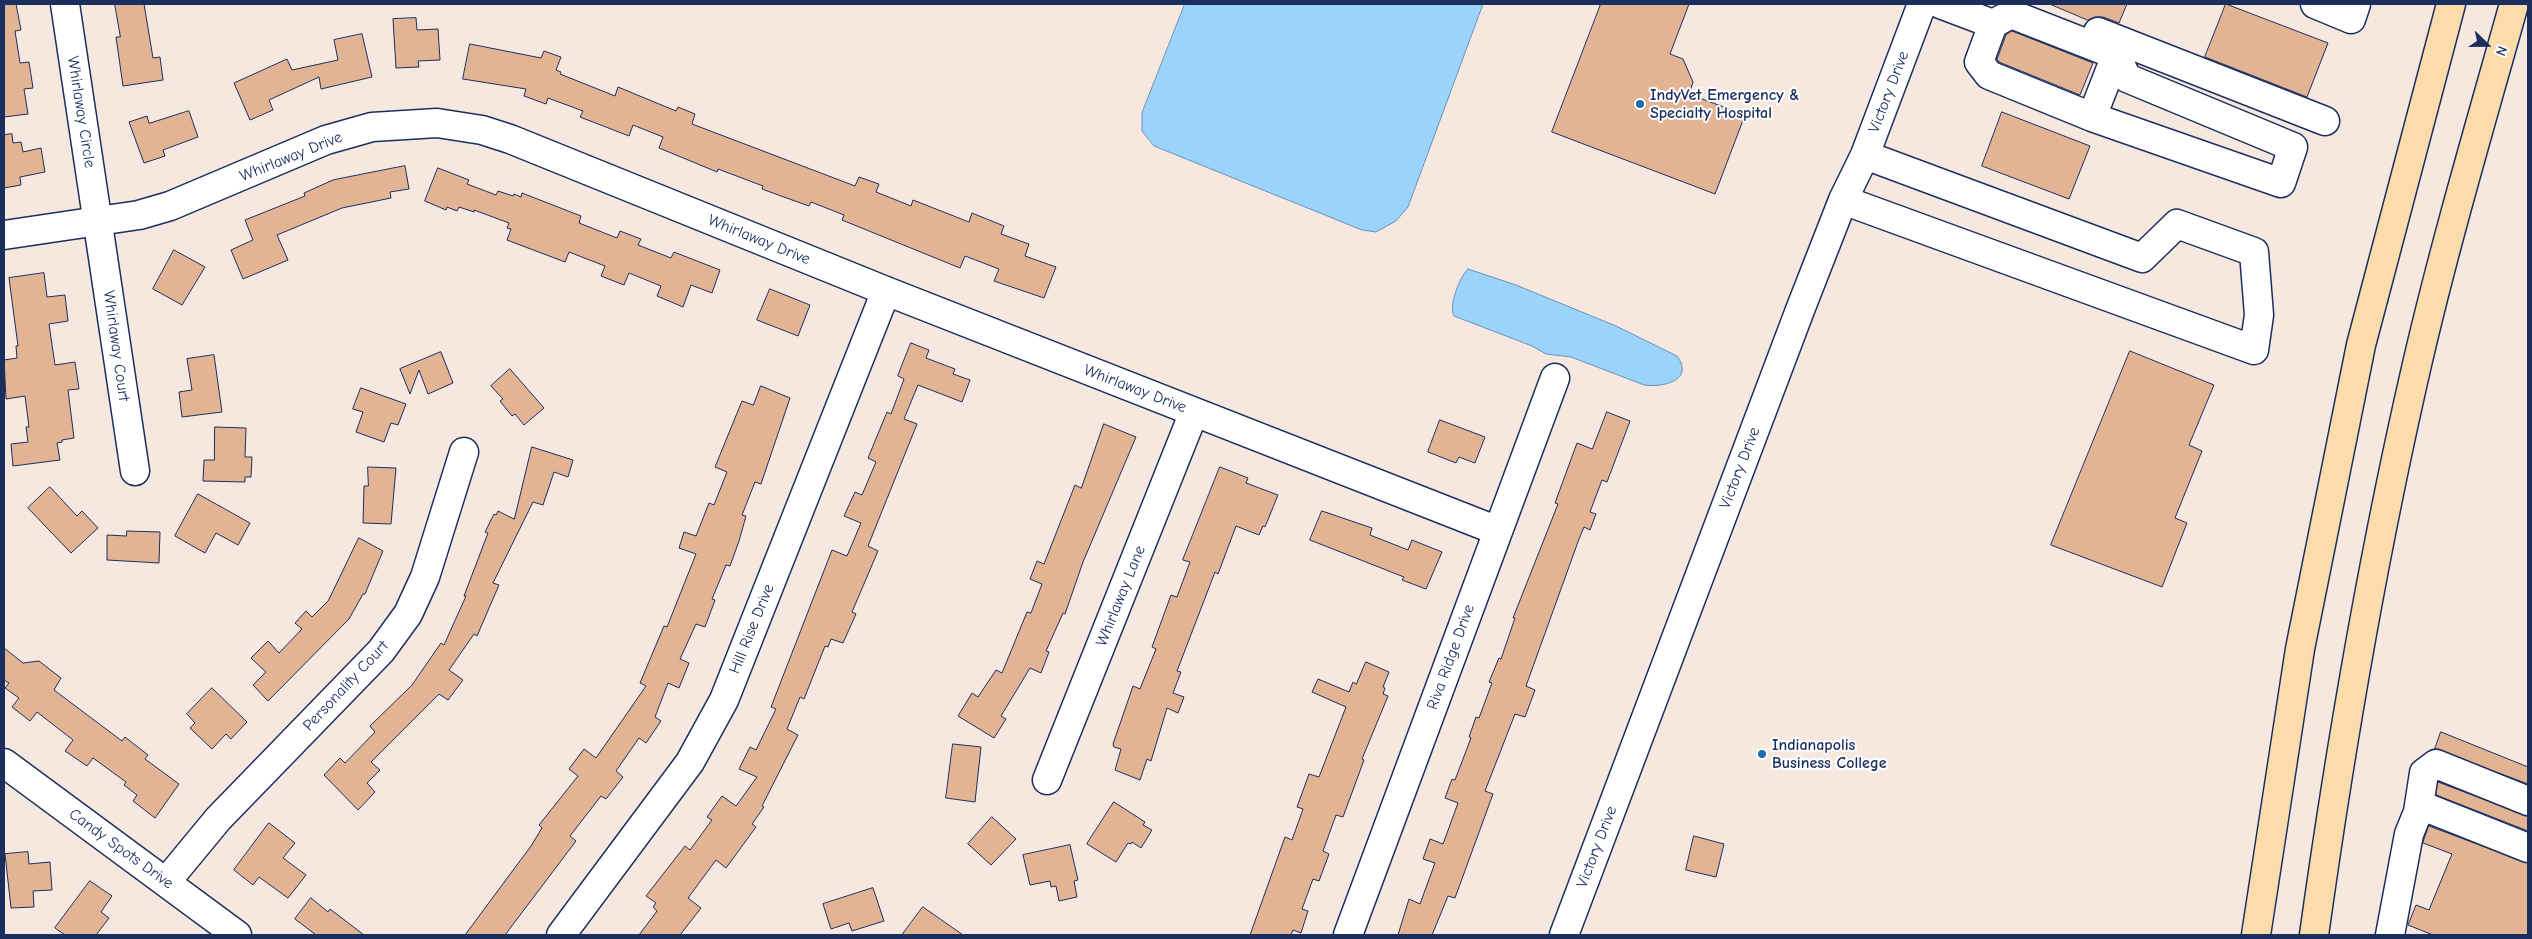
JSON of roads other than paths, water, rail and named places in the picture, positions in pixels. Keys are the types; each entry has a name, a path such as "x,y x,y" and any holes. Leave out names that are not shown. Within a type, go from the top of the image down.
{"highway":[{"path":"2402,185 2434,4"},
{"path":"2256,935 2300,649 2361,345 2451,4"},
{"path":"2314,935 2357,658 2407,411 2441,264 2514,4"},
{"path":"2441,264 2528,15"}],"street":[{"name":"Whirlaway Circle","path":"65,4 98,221"},
{"name":"Victory Drive","path":"1564,935 1843,200 1865,155 1922,4"},
{"path":"1940,4 1993,24"},
{"path":"2035,4 2132,47 2325,121"},
{"path":"2315,4 2351,19 2356,4"},
{"path":"2011,14 2116,55 2127,78 2292,147 2281,182 2092,118 1988,75 1979,62 1993,24 2011,14"},
{"path":"2092,118 2116,55"},
{"name":"Whirlaway Drive","path":"4,235 139,215 170,206 326,140 372,127 437,123 482,130 510,138 886,292 1498,531"},
{"path":"1843,200 2254,350 2259,315 2254,252 2177,224 2142,258 1865,155"},
{"name":"Whirlaway Court","path":"98,221 135,471"},
{"name":"Hill Rise Drive","path":"562,935 690,762 724,700 886,292"},
{"name":"Riva Ridge Drive","path":"1348,935 1555,378"},
{"name":"Whirlaway Lane","path":"1047,780 1194,412"},
{"name":"Personality Court","path":"166,882 218,819 381,651 408,614 425,577 464,452"},
{"path":"2390,935 2409,834 2418,812 2424,773 2436,764 2528,801"},
{"name":"Candy Spots Drive","path":"7,772 166,882 237,935"},
{"path":"2418,812 2430,809 2528,848"}],"water":[{"path":"1185,4 1483,4 1408,207 1396,221 1376,232 1362,230 1154,146 1142,131 1142,113"},
{"path":"1468,269 1516,285 1616,326 1677,356 1682,364 1682,371 1674,381 1660,385 1644,385 1571,357 1546,354 1532,346 1454,316 1453,305 1456,291"}],"place":[{"name":"IndyVet Emergency & Specialty Hospital","path":"1640,104"},
{"name":"Indianapolis Business College","path":"1762,754"}]}
